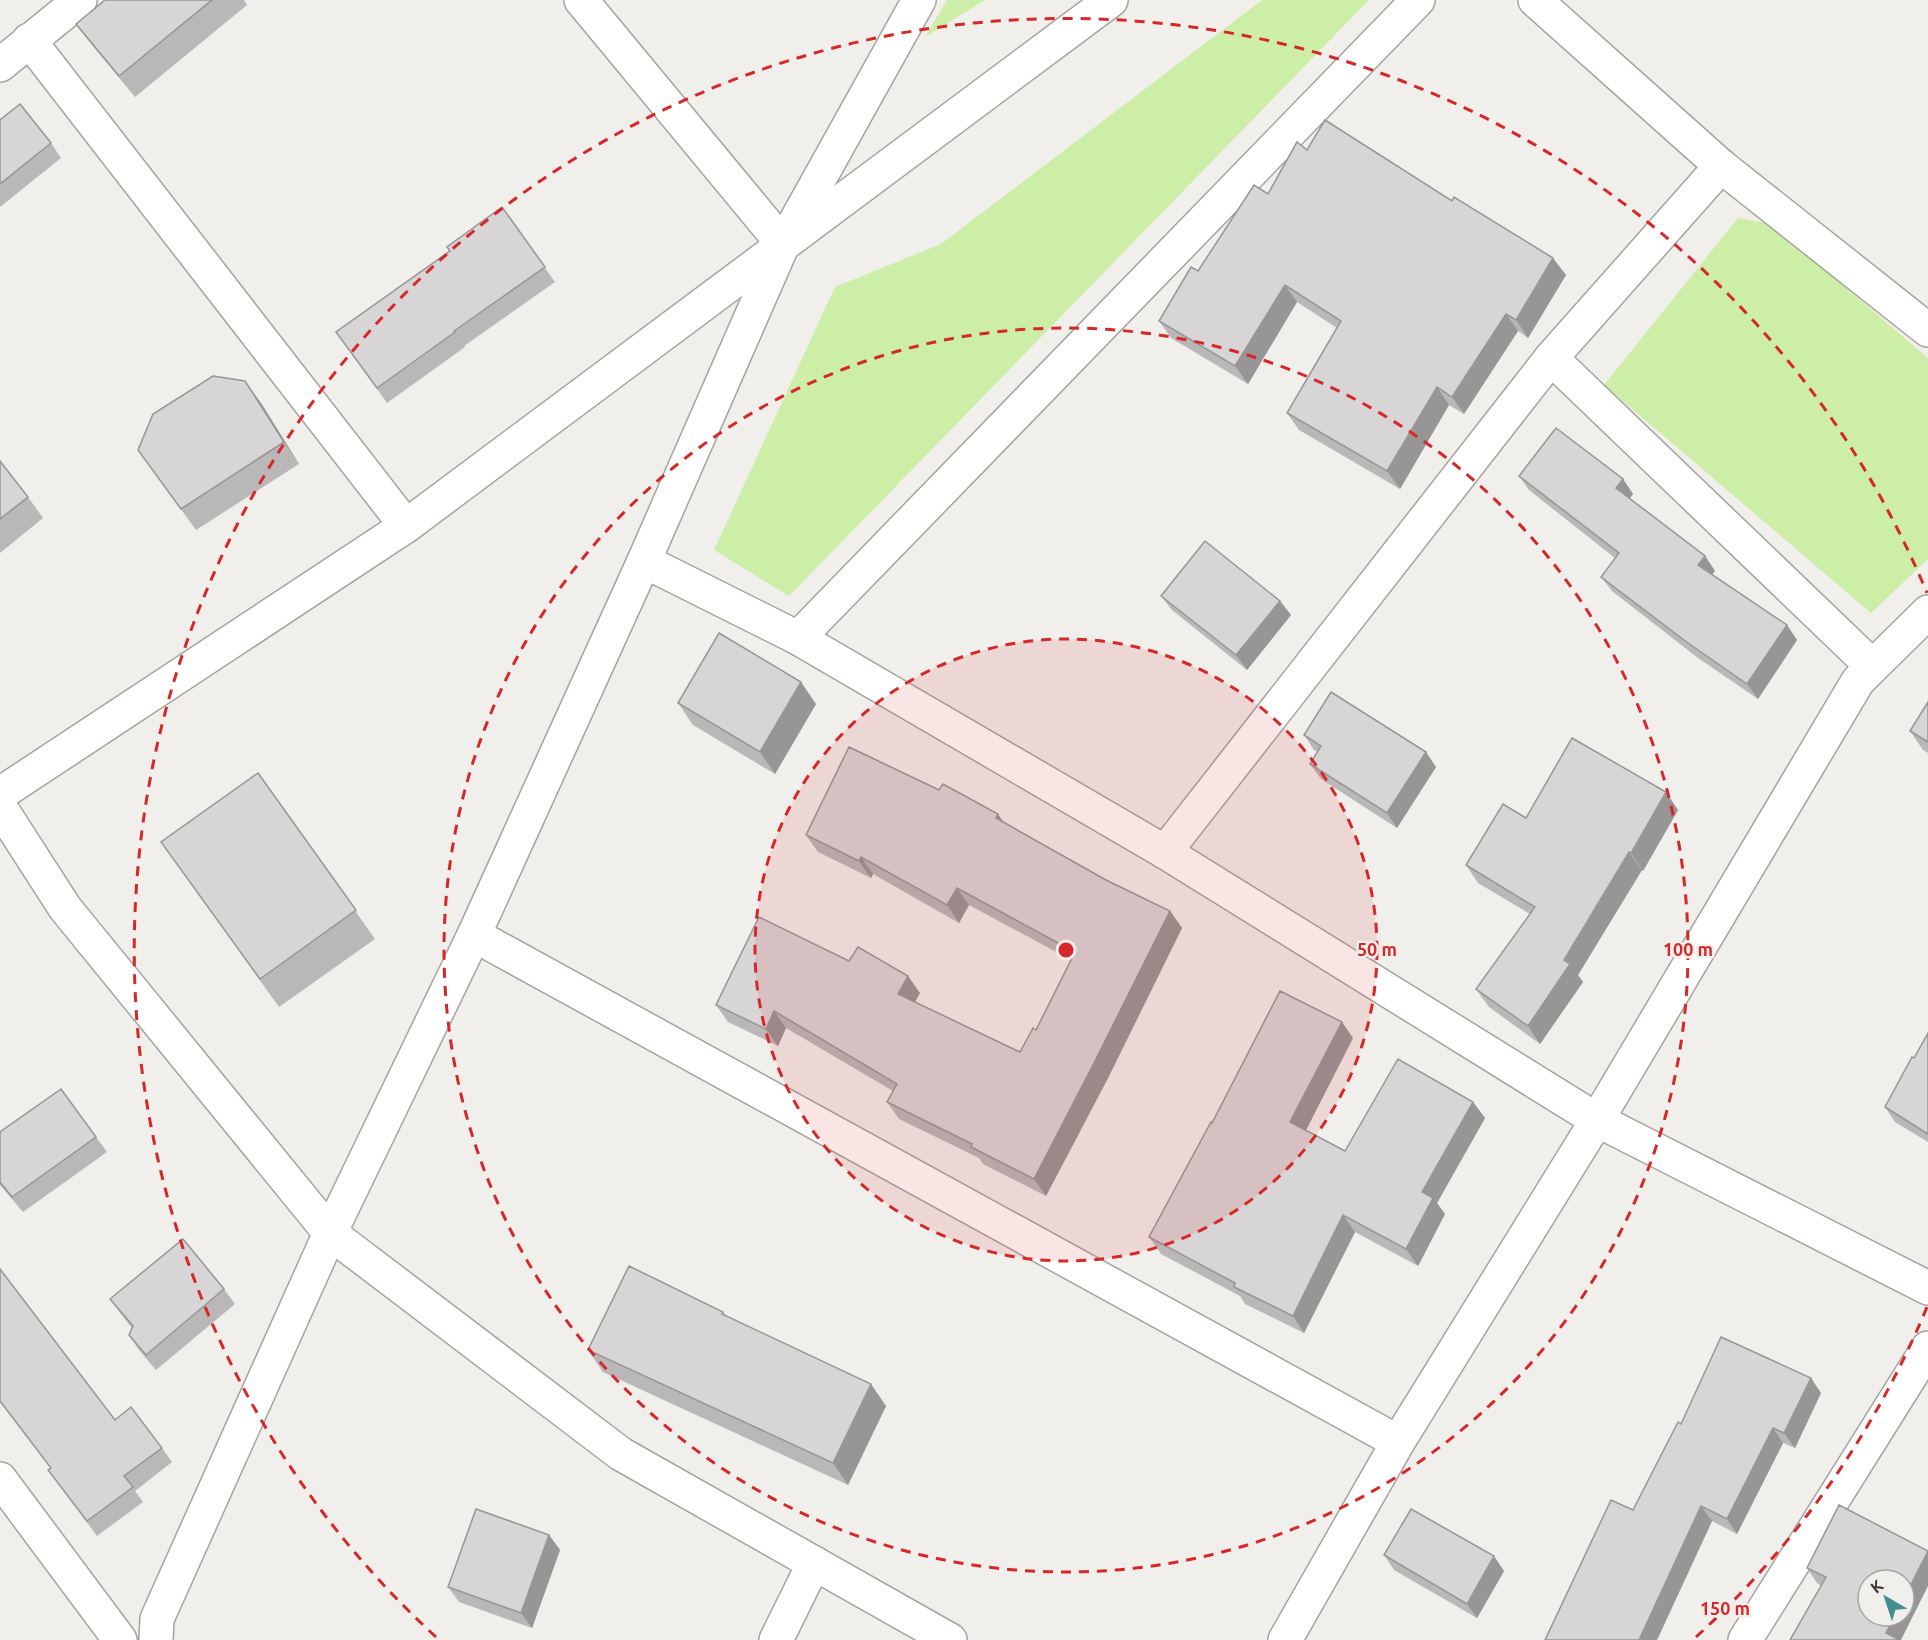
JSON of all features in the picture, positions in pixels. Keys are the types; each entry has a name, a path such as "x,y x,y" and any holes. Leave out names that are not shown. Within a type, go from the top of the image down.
{"street":[{"path":"0,65 80,0"},
{"path":"581,0 783,244"},
{"path":"156,1640 157,1618 330,1233 474,935 644,561 783,244 920,0"},
{"path":"0,794 406,526 1111,0"},
{"path":"798,638 1418,0"},
{"path":"1535,0 1721,166 1928,330"},
{"path":"28,40 406,526"},
{"path":"1165,852 1551,358 1721,166"},
{"path":"1551,358 1872,666"},
{"path":"644,561 798,638 1165,852 1597,1120 1928,1288"},
{"path":"1285,1640 1398,1442 1597,1120 1858,681 1928,612"},
{"path":"0,807 65,908 330,1233 621,1454 950,1640"},
{"path":"474,935 1398,1442"},
{"path":"1745,1640 1928,1348"},
{"path":"0,1479 120,1640"},
{"path":"776,1640 814,1563"}],"green space":[{"path":"947,0 985,0 925,37"},
{"path":"1262,0 1369,0 789,596 714,550 835,287 941,244"},
{"path":"1738,218 1771,224 1928,358 1928,559 1871,613 1604,385"}],"building":[{"path":"105,0 212,0 119,76 76,24"},
{"path":"20,104 51,143 0,184 0,120"},
{"path":"1325,120 1452,201 1454,197 1553,258 1516,320 1506,314 1452,397 1437,387 1387,471 1287,413 1341,321 1285,285 1235,366 1159,321 1191,267 1198,271 1254,185 1268,194 1297,142 1307,150"},
{"path":"502,207 545,267 377,388 336,332 450,251 447,247"},
{"path":"213,376 245,381 284,442 181,509 138,450 153,414"},
{"path":"1556,428 1623,479 1616,488 1705,556 1698,565 1787,625 1747,684 1688,643 1601,577 1619,553 1519,476"},
{"path":"0,461 28,497 0,519"},
{"path":"1205,541 1280,601 1236,655 1161,596"},
{"path":"719,633 801,682 760,752 678,703"},
{"path":"1331,692 1426,752 1387,813 1310,764 1321,746 1304,735"},
{"path":"1928,702 1928,742 1910,731"},
{"path":"1572,738 1666,792 1564,960 1570,964 1528,1026 1476,989 1535,907 1466,865 1503,804 1526,818"},
{"path":"849,747 939,790 943,784 998,814 996,818 1106,880 1170,911 1034,1179 971,1147 972,1144 887,1102 897,1084 774,1011 766,1029 716,1005 759,917 849,961 858,947 908,976 898,994 1020,1052 1033,1028 1036,1030 1075,952 957,888 947,905 861,857 859,861 806,835"},
{"path":"258,773 356,910 260,979 161,842"},
{"path":"1280,991 1342,1022 1290,1122 1345,1151 1398,1059 1473,1102 1422,1192 1433,1198 1406,1249 1343,1215 1293,1316 1234,1287 1235,1283 1149,1237 1212,1123"},
{"path":"1928,1033 1928,1134 1885,1107"},
{"path":"61,1089 96,1137 12,1197 0,1182 0,1132"},
{"path":"183,1239 224,1289 146,1355 129,1335 133,1326 110,1299"},
{"path":"629,1266 723,1312 722,1314 871,1384 833,1463 588,1350"},
{"path":"0,1269 115,1420 131,1407 162,1448 124,1476 133,1487 87,1521 48,1470 51,1468 0,1401"},
{"path":"1721,1337 1811,1378 1784,1433 1773,1428 1727,1519 1701,1506 1639,1640 1545,1640 1611,1500 1633,1510 1678,1422 1681,1424"},
{"path":"1839,1505 1928,1551 1916,1574 1916,1568 1856,1568 1856,1628 1889,1628 1886,1633 1899,1640 1790,1640 1826,1577 1807,1568"},
{"path":"476,1509 549,1535 521,1613 448,1587"},
{"path":"1411,1509 1494,1556 1467,1604 1384,1555"}]}
